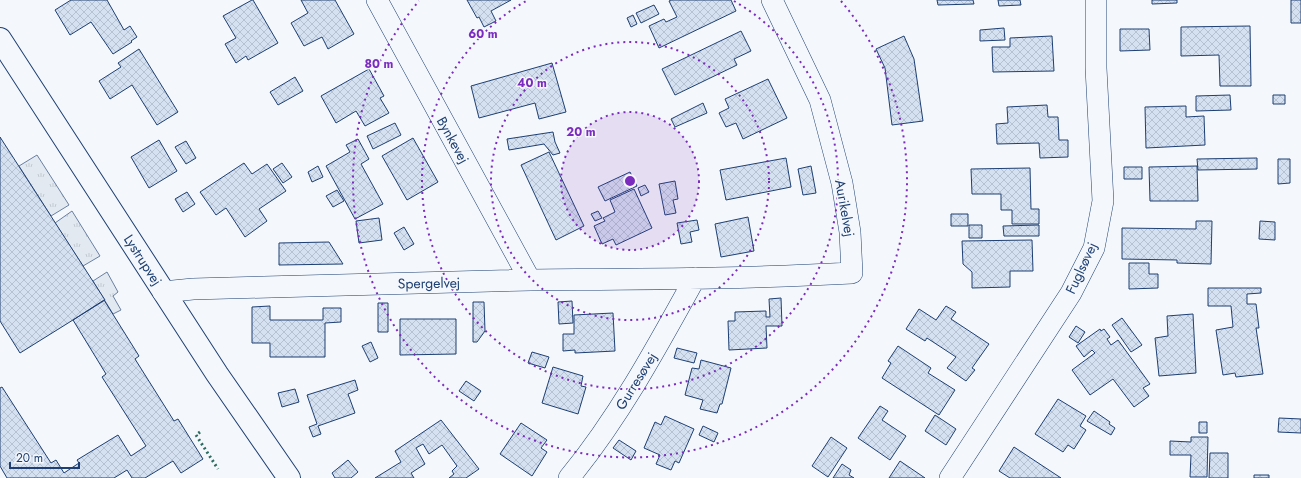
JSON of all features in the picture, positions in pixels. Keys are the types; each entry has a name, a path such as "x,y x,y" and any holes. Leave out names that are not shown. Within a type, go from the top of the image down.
{"street":[{"name":"Bynkevej","path":"377,0 530,280"},
{"name":"Aurikelvej","path":"695,278 852,273 850,232 842,183 820,100 772,0"},
{"name":"Fuglsøvej","path":"950,478 1071,293 1094,248 1103,201 1096,68 1096,0"},
{"name":"Lystrupvej","path":"0,39 217,374 289,478"},
{"name":"Spergelvej","path":"164,292 193,289 530,280 695,278"},
{"name":"Gurresøvej","path":"569,478 593,448 646,366 695,278"}],"green space":[{"path":"37,155 69,205 51,216 19,166"},
{"path":"72,211 100,256 83,266 55,223"},
{"path":"107,272 118,292 113,296 121,310 113,314 93,281"}],"building":[{"path":"71,0 107,0 124,30 130,26 137,37 113,54 91,22 70,35 55,10"},
{"path":"252,0 278,43 248,60 246,56 236,63 225,44 236,38 223,16"},
{"path":"301,0 335,0 354,34 328,49 322,37 304,46 291,23 308,13"},
{"path":"467,0 511,0 491,11 496,21 484,27"},
{"path":"731,0 736,11 659,48 649,26 664,19 666,22 677,17 669,1"},
{"path":"937,0 973,0 974,4 938,5"},
{"path":"998,0 1020,0 1021,5 999,6"},
{"path":"1152,0 1177,0 1177,3 1152,4"},
{"path":"1291,0 1301,0 1301,23 1291,23"},
{"path":"654,5 659,14 641,23 636,13"},
{"path":"633,15 637,24 631,27 627,18"},
{"path":"1250,26 1251,86 1220,86 1219,55 1181,56 1181,27"},
{"path":"1004,28 1005,40 980,41 980,30"},
{"path":"1120,29 1149,29 1150,50 1120,51"},
{"path":"741,31 751,51 734,59 737,65 675,95 662,69"},
{"path":"904,36 914,59 923,121 892,125 885,68 876,49"},
{"path":"1052,36 1054,71 993,72 992,47 1010,47 1010,38"},
{"path":"139,49 178,112 157,125 132,85 110,99 99,81 121,67 118,63"},
{"path":"552,63 566,112 539,119 535,103 479,118 471,86"},
{"path":"369,69 384,96 380,98 389,113 365,126 356,111 336,123 321,96"},
{"path":"295,77 303,91 278,105 270,92"},
{"path":"768,79 787,118 743,139 736,123 726,127 719,113 729,108 725,99"},
{"path":"1230,95 1231,110 1196,111 1196,96"},
{"path":"1273,95 1285,95 1285,104 1273,104"},
{"path":"703,103 707,113 675,127 671,119"},
{"path":"1047,105 1048,117 1058,117 1059,140 1068,140 1068,157 1040,158 1039,143 997,144 996,124 1008,123 1007,107"},
{"path":"1186,106 1186,117 1204,116 1205,145 1146,148 1145,107"},
{"path":"395,123 401,135 373,149 367,136"},
{"path":"553,132 555,142 560,153 553,155 544,144 509,150 507,139"},
{"path":"0,137 105,300 20,353 0,321"},
{"path":"413,138 438,182 407,200 382,156"},
{"path":"358,139 369,159 361,164 383,204 355,219 326,166 350,152 346,145"},
{"path":"159,140 177,171 149,188 131,157"},
{"path":"186,141 196,158 186,164 175,147"},
{"path":"549,152 584,226 556,240 521,165"},
{"path":"786,158 791,187 726,200 720,170"},
{"path":"1257,158 1257,169 1198,170 1197,159"},
{"path":"1278,159 1290,159 1290,183 1278,184"},
{"path":"244,163 252,174 267,164 286,191 259,209 267,221 245,237 226,208 216,215 200,192"},
{"path":"282,163 292,177 283,183 273,169"},
{"path":"318,166 323,177 312,182 308,172"},
{"path":"811,166 816,193 803,195 798,169"},
{"path":"1197,166 1198,201 1150,201 1149,167"},
{"path":"1124,167 1142,167 1142,179 1124,179"},
{"path":"1030,168 1031,209 1039,209 1039,224 1012,224 1012,210 1001,210 1001,194 972,194 971,169"},
{"path":"630,172 637,186 605,201 598,187"},
{"path":"675,181 678,199 673,200 676,213 665,215 659,184"},
{"path":"645,185 649,192 641,196 638,188"},
{"path":"634,189 652,228 616,245 613,239 602,244 594,226 605,221 603,218 615,212 610,200"},
{"path":"337,190 344,201 333,207 326,196"},
{"path":"187,192 195,204 183,212 175,199"},
{"path":"598,211 602,218 595,221 591,214"},
{"path":"951,214 968,214 968,226 951,226"},
{"path":"748,217 754,251 721,257 715,224"},
{"path":"379,218 382,240 359,243 356,221"},
{"path":"697,220 699,230 690,232 692,242 681,244 677,223"},
{"path":"1196,221 1212,221 1211,264 1177,263 1177,260 1122,259 1122,228 1196,229"},
{"path":"1260,221 1275,222 1275,240 1259,239"},
{"path":"969,225 982,225 982,238 969,238"},
{"path":"1039,225 1039,236 1004,236 1003,226"},
{"path":"404,227 414,244 404,250 394,233"},
{"path":"1032,240 1033,271 1010,271 1010,287 972,288 972,272 963,264 962,241"},
{"path":"329,242 343,264 279,265 279,243"},
{"path":"1129,263 1149,263 1149,274 1158,274 1158,288 1129,289"},
{"path":"1208,288 1261,288 1261,293 1247,294 1247,304 1256,304 1259,328 1256,328 1263,374 1236,377 1235,373 1223,375 1216,330 1233,327 1231,306 1208,306"},
{"path":"781,298 782,326 766,326 767,348 729,350 728,321 735,321 735,312 766,311 766,317 770,317 769,299"},
{"path":"104,300 139,356 135,359 174,421 178,419 203,459 181,473 173,461 145,478 132,478 127,470 114,478 7,478 0,466 0,388 2,387 51,463 56,460 64,473 79,463 77,460 118,435 131,456 146,446 102,377 106,374 73,320"},
{"path":"572,301 573,323 559,324 558,302"},
{"path":"473,302 484,302 485,331 477,342 473,342"},
{"path":"378,303 388,303 388,332 378,332"},
{"path":"270,306 270,320 323,320 323,308 341,308 341,322 325,323 325,357 270,357 270,343 252,343 252,307"},
{"path":"946,306 956,312 951,319 989,344 972,368 975,370 966,381 947,368 956,357 927,338 925,341 906,329 919,309 936,320"},
{"path":"613,313 615,351 575,353 575,350 563,351 563,334 574,334 574,315"},
{"path":"1193,314 1196,373 1159,376 1155,338 1168,336 1167,316"},
{"path":"1122,318 1142,345 1131,352 1112,325"},
{"path":"400,319 456,319 456,354 400,355"},
{"path":"1076,326 1085,332 1078,343 1069,337"},
{"path":"1100,329 1101,331 1104,329 1110,337 1107,339 1111,345 1118,340 1150,384 1143,388 1149,396 1134,407 1113,379 1090,395 1072,370 1095,353 1092,350 1084,357 1076,346"},
{"path":"371,342 378,358 370,362 362,346"},
{"path":"898,346 931,368 928,373 955,390 939,415 882,378 891,363 888,361"},
{"path":"677,348 697,353 694,363 674,358"},
{"path":"532,352 549,357 545,368 528,363"},
{"path":"701,360 731,368 722,404 720,404 717,413 700,409 703,400 685,395 692,368 699,369"},
{"path":"553,367 583,376 581,386 586,387 578,414 542,403"},
{"path":"355,380 358,390 348,394 355,413 318,426 321,434 313,437 309,427 317,424 307,395"},
{"path":"466,381 481,391 474,401 459,391"},
{"path":"295,389 299,402 282,407 278,393"},
{"path":"1058,399 1086,416 1080,426 1086,430 1074,449 1068,445 1063,452 1035,434"},
{"path":"880,406 888,411 882,420 906,436 890,460 858,438"},
{"path":"1094,411 1110,422 1109,424 1115,428 1111,435 1087,421"},
{"path":"935,415 956,429 946,445 925,431"},
{"path":"665,416 694,429 679,463 675,461 671,470 656,464 660,455 644,448 655,422 661,425"},
{"path":"1279,418 1301,419 1301,433 1278,432"},
{"path":"441,420 479,469 466,478 449,478 454,474 452,471 457,466 442,445 429,454 423,444 416,448 425,464 411,473 414,478 375,478 401,462 395,451"},
{"path":"1199,422 1207,422 1207,433 1199,433"},
{"path":"521,423 547,440 541,448 547,452 532,476 500,454"},
{"path":"703,426 718,433 714,442 699,435"},
{"path":"831,437 847,448 828,477 812,466"},
{"path":"1191,437 1208,437 1207,477 1190,477 1191,455 1170,455 1170,441 1191,442"},
{"path":"619,440 636,451 631,460 613,448"},
{"path":"1014,447 1061,478 1010,478 999,471"},
{"path":"1210,453 1228,453 1228,478 1209,478"},
{"path":"348,460 358,472 351,478 335,478 332,473"},
{"path":"900,461 925,478 889,478"},
{"path":"842,464 851,470 849,475 854,478 833,478"},
{"path":"1254,475 1269,475 1269,478 1254,478"}],"hedge":[{"path":"200,432 196,435 218,469"}]}
